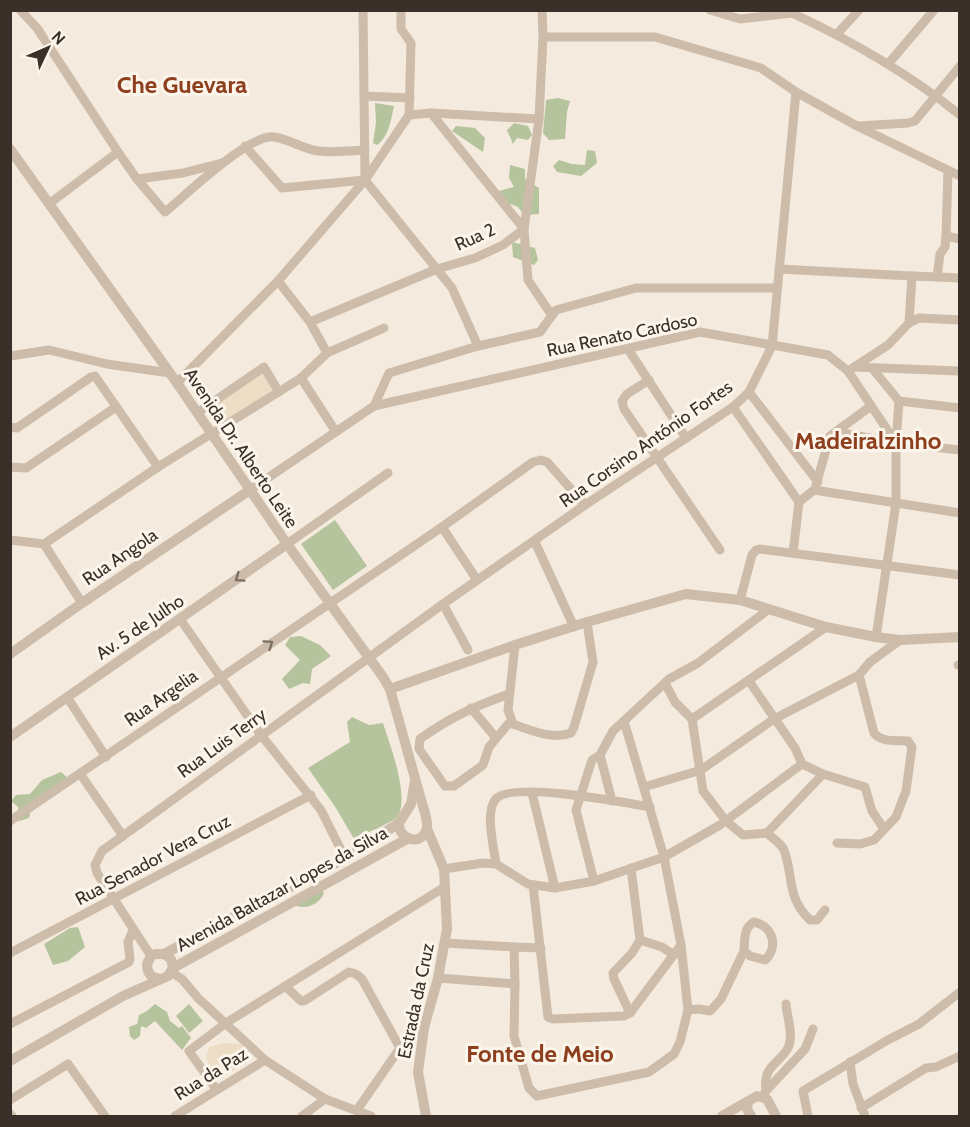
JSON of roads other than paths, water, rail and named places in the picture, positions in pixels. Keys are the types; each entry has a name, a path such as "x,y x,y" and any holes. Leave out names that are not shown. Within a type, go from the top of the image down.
{"street":[{"path":"20,10 37,28 137,179 165,212 245,146 263,137 275,137 319,151 365,150"},
{"path":"363,10 365,180 452,288 478,346"},
{"path":"177,383 278,281 365,180 409,115 411,43 401,29 401,10"},
{"path":"542,10 539,119 524,229 528,280 551,314"},
{"path":"710,10 739,15 794,12 889,63 960,115"},
{"path":"837,34 859,10"},
{"path":"889,63 934,10"},
{"path":"543,37 655,37 761,69 795,92 857,126 960,176"},
{"path":"857,126 908,123 915,120 960,66"},
{"name":"Rua Corsino António Fortes","path":"370,657 477,580 733,407 749,392 771,346 795,92"},
{"path":"364,96 410,98"},
{"path":"409,115 431,113 539,119"},
{"path":"431,113 524,229"},
{"path":"245,146 282,188 365,180"},
{"name":"Avenida Dr. Alberto Leite","path":"10,149 170,373 287,544 370,657 390,689 426,824"},
{"path":"50,203 118,152"},
{"path":"137,179 183,173 225,163"},
{"path":"937,277 940,254 945,247 948,171"},
{"name":"Rua 2","path":"310,322 437,269 475,258 503,245 524,229"},
{"path":"946,236 960,239"},
{"path":"779,269 960,278"},
{"path":"909,323 912,276"},
{"path":"278,281 310,322 327,352"},
{"path":"374,406 389,373 478,346 540,332 556,310 636,288 777,288"},
{"path":"850,369 888,345 909,323 919,318 960,320"},
{"path":"10,540 44,544 158,467 301,378 327,352 384,328"},
{"name":"Rua Renato Cardoso","path":"250,490 374,406 700,332 828,355 850,369 896,443"},
{"path":"628,349 686,438"},
{"path":"10,356 49,350 107,364 170,373"},
{"path":"197,413 264,367 279,392"},
{"path":"872,368 898,401 896,503 876,637"},
{"path":"850,369 960,371"},
{"path":"10,427 17,428 95,376 158,467"},
{"path":"301,378 336,432"},
{"path":"650,380 627,394 622,400 624,409 720,550"},
{"path":"749,392 816,486 896,503 960,513"},
{"path":"898,401 960,408"},
{"path":"799,502 816,486 830,436 871,406"},
{"path":"10,467 26,468 116,407"},
{"path":"733,407 799,502 794,553"},
{"path":"837,432 896,443 960,450"},
{"name":"Rua Argelia","path":"11,820 81,775 533,462 541,460 547,462 585,506"},
{"path":"287,544 388,473"},
{"name":"Rua Angola","path":"10,654 250,490"},
{"path":"442,527 477,580"},
{"path":"535,542 574,627"},
{"path":"44,544 82,603"},
{"name":"Av. 5 de Julho","path":"10,736 287,544"},
{"path":"740,600 752,555 756,550 960,575"},
{"path":"390,689 586,622 686,594 740,600 826,627 876,637 900,640 960,637"},
{"path":"443,604 468,650"},
{"path":"594,881 576,810 592,760 600,755 613,731 665,683 698,663 769,609"},
{"path":"180,619 261,735 311,795 345,858"},
{"path":"509,694 471,708 445,721 420,740 419,749 445,786 454,786 483,765 489,747 508,724 538,733 566,735 571,733 593,662 586,622"},
{"path":"693,719 826,627"},
{"path":"644,788 701,770 774,719 859,675 870,662 900,640"},
{"path":"513,724 508,710 515,645"},
{"name":"Rua Luis Terry","path":"114,899 97,873 95,865 102,850 370,657"},
{"path":"837,843 860,844 874,840 896,817 906,790 912,747 908,741 881,739 874,733 859,675"},
{"path":"749,681 795,748 802,764 823,774 865,787 872,811 884,829"},
{"path":"665,683 675,702 693,719 703,791 726,821 743,835 767,833 823,774"},
{"path":"67,696 106,757"},
{"path":"471,708 496,738"},
{"path":"514,947 514,1036 529,1088 537,1096 649,1072 674,1054 680,1042 688,1010 681,945 664,857 624,722"},
{"path":"600,755 612,801"},
{"path":"444,869 483,863 496,864 521,881 555,888 594,881 664,857 726,821 802,764"},
{"path":"81,775 123,836"},
{"name":"Avenida Dr. Alberto Leite","path":"401,818 411,804 415,780"},
{"path":"496,864 490,817 493,802 498,796 506,793 581,795 650,807"},
{"path":"532,793 555,888"},
{"name":"Rua Senador Vera Cruz","path":"10,953 311,795"},
{"path":"413,811 418,812 426,824 425,833 412,839 400,832 401,818 413,811"},
{"name":"Avenida Baltazar Lopes da Silva","path":"164,954 345,858 401,818"},
{"name":"Estrada da Cruz","path":"426,824 444,869 443,888 447,929 438,978 424,1028 418,1072 426,1116"},
{"path":"767,833 783,847 790,884 799,909 810,920 817,920 825,910"},
{"name":"Avenida Baltazar Lopes da Silva","path":"10,1061 412,839"},
{"name":"Estrada da Cruz","path":"412,839 438,856"},
{"path":"630,1013 614,979 614,973 640,940 631,868"},
{"path":"533,885 549,1017 553,1019 624,1016 630,1013 681,945"},
{"path":"216,1089 189,1052 226,1023 443,888"},
{"path":"114,899 151,956"},
{"path":"10,1024 129,962 128,942 133,930"},
{"path":"640,940 655,944 674,955"},
{"path":"446,943 541,948"},
{"path":"688,1010 710,1011 721,999 744,951"},
{"path":"135,990 147,969 151,956 155,954 164,954 171,959 167,974"},
{"path":"147,969 152,976 167,974 190,988 265,1060 325,1099 371,1116"},
{"path":"285,986 301,1001 304,1001 349,972 356,974 362,979 400,1048"},
{"path":"438,978 515,984"},
{"path":"808,1116 803,1091 919,1024 960,992"},
{"path":"776,1116 767,1102 764,1078 787,1048 790,1039 786,1004"},
{"path":"357,1110 400,1048 424,1028"},
{"path":"767,1102 805,1049 813,1029"},
{"path":"850,1062 853,1084 863,1112 926,1068 936,1067 960,1056"},
{"name":"Rua da Paz","path":"175,1116 265,1060"},
{"path":"10,1100 68,1064 105,1116"},
{"path":"722,1116 757,1096 767,1102"},
{"path":"302,1116 325,1099"},
{"path":"742,1116 751,1116 747,1109 748,1102"}],"district":[{"name":"Che Guevara","path":"182,84"},
{"name":"Madeiralzinho","path":"868,440"},
{"name":"Fonte de Meio","path":"540,1053"}]}
